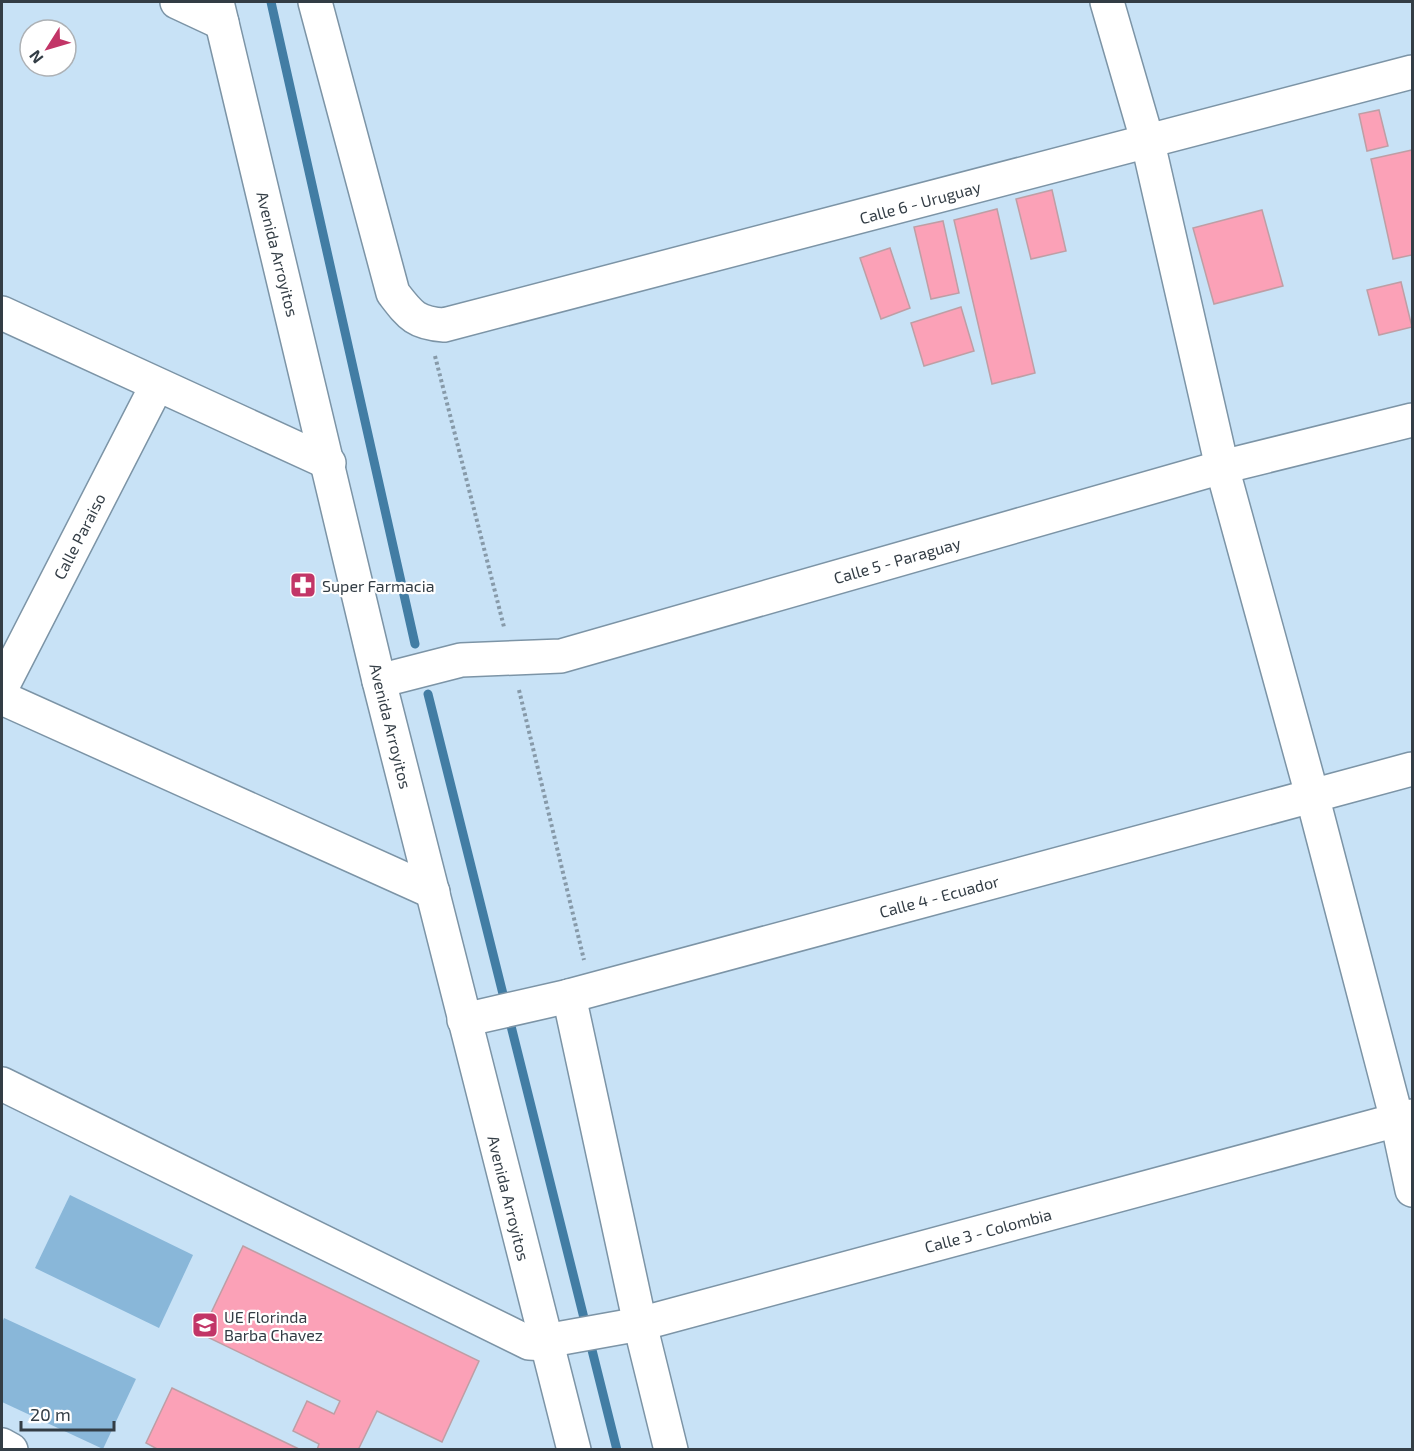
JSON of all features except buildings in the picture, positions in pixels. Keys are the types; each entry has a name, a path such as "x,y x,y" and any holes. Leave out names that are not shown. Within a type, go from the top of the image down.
{"street":[{"path":"177,2 219,12"},
{"path":"1107,2 1148,142 1222,467 1312,795 1405,1118 1413,1190"},
{"name":"Calle 6 - Uruguay","path":"323,4 393,293 412,317 426,324 444,325 1413,72"},
{"name":"Avenida Arroyitos","path":"219,12 433,892 554,1341 574,1449"},
{"path":"2,313 329,463"},
{"name":"Calle Paraiso","path":"2,687 157,385"},
{"name":"Calle 5 - Paraguay","path":"380,681 461,660 537,659 561,656 1222,467 1413,420"},
{"path":"2,698 433,892"},
{"name":"Calle 4 - Ecuador","path":"469,1019 557,999 1413,769"},
{"path":"557,999 631,1325 671,1449"},
{"path":"2,1084 530,1343 554,1341"},
{"name":"Calle 3 - Colombia","path":"554,1341 631,1325 1405,1118"},
{"path":"2,1445 10,1449"}],"shaded area":[{"path":"70,1195 193,1255 159,1328 35,1268"},
{"path":"4,1318 136,1379 103,1449 2,1402 2,1323"}],"waterway":[{"path":"271,2 415,644"},
{"path":"428,694 617,1450"}],"place":[{"name":"Super Farmacia","path":"303,585"},
{"name":"UE Florinda Barba Chavez","path":"205,1325"}]}
